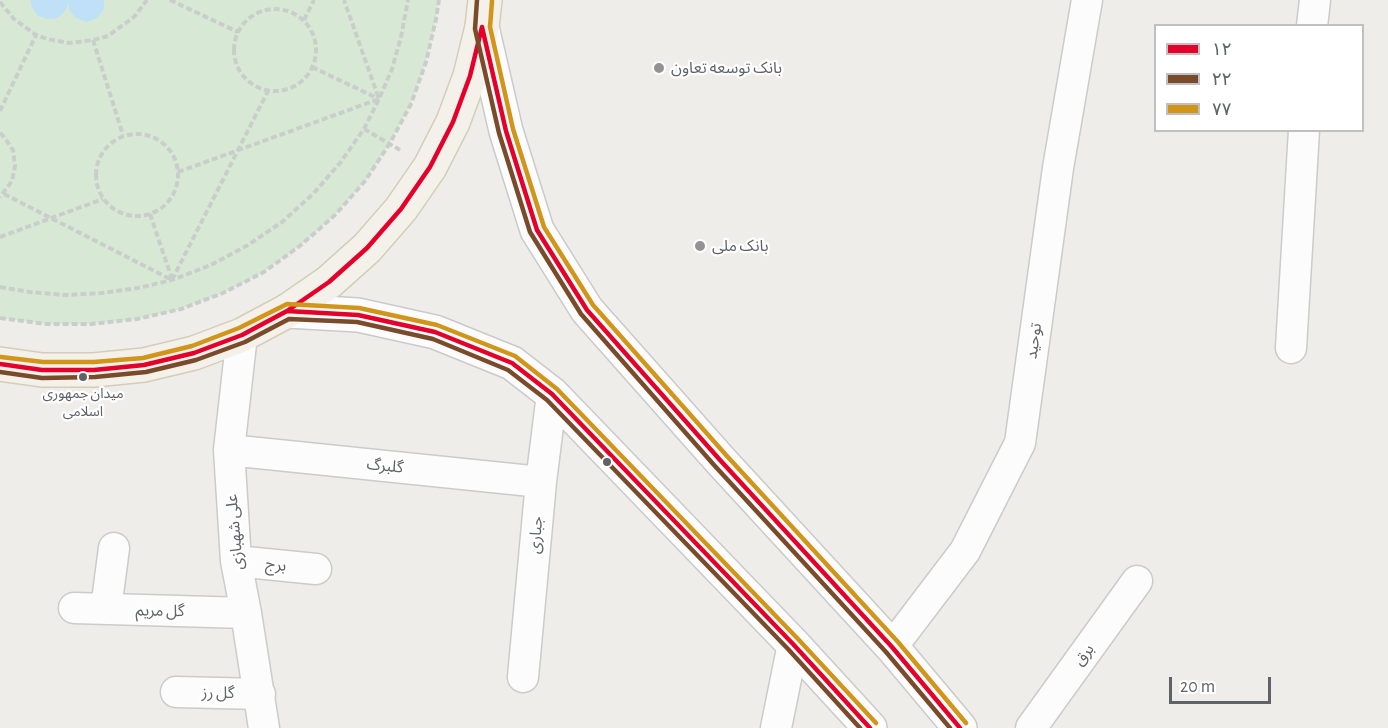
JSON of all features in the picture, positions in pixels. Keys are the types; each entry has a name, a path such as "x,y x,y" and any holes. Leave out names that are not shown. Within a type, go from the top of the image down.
{"main road":[{"path":"483,14 506,131 537,230 587,310 720,460 892,647 960,728"},
{"path":"0,364 42,370 93,370 144,365 194,353 242,335 287,311 329,282 367,248 401,209 430,167 453,122 470,75 483,14"},
{"path":"287,311 358,315 435,332 512,363 552,394 793,644 870,728"}],"street":[{"name":"توحید","path":"892,647 965,551 1020,443 1058,168 1087,0"},
{"path":"1312,24 1315,0"},
{"path":"1291,348 1305,132"},
{"name":"علی شهبازی","path":"242,335 229,450 236,561 264,728"},
{"name":"جباری","path":"523,677 541,482 552,394"},
{"name":"گلبرگ","path":"229,450 541,482"},
{"path":"106,609 114,548"},
{"name":"برج","path":"236,561 316,569"},
{"name":"برق","path":"1031,728 1137,581"},
{"name":"گل مریم","path":"74,608 246,613"},
{"path":"776,728 793,644"},
{"name":"گل رز","path":"176,692 260,694"}],"path":[{"path":"0,2 14,19 36,35 69,43 108,36 122,28 134,17 147,0"},
{"path":"170,0 238,32"},
{"path":"304,20 314,0"},
{"path":"344,0 379,99"},
{"path":"0,287 30,292 90,294 138,288 172,280 211,265 248,245 282,222 340,163 364,129 392,69 408,0"},
{"path":"0,318 46,324 91,324 136,320 181,309 223,293 264,272 326,223 365,181 390,143 411,104 426,62 439,0"},
{"path":"276,8 291,11 304,20 312,30 316,42 316,55 312,67 305,78 294,87 281,91 268,91 254,86 242,75 236,62 234,47 238,32 247,19 260,11 276,8"},
{"path":"0,111 36,35"},
{"path":"93,40 123,135"},
{"path":"312,67 379,99"},
{"path":"172,280 268,91"},
{"path":"178,172 379,99"},
{"path":"364,129 430,167"},
{"path":"0,133 13,150 15,166 12,181 2,195 172,280"},
{"path":"138,133 153,136 166,145 174,157 178,172 177,185 171,198 162,208 150,214 137,216 124,214 112,208 103,199 96,185 96,170 100,155 110,143 123,135 138,133"},
{"path":"0,237 103,199"},
{"path":"150,214 172,280"}],"green space":[{"path":"0,0 439,0 426,62 411,104 390,143 365,181 335,215 301,245 264,272 223,293 181,309 137,319 91,324 46,324 0,318"}],"water":[{"path":"31,0 104,0 104,9 97,18 87,22 76,18 69,10 68,2 66,10 58,18 47,19 37,15 31,5"}],"transit line":[{"name":"۲۲","path":"477,0 475,29 499,133 530,232 581,314 714,465 886,652 950,728"},
{"name":"۷۷","path":"492,1 490,27 513,129 544,227 593,305 726,455 898,642 966,723"},
{"name":"۱۲","path":"482,27 506,131 537,230 587,310 720,460 892,647 960,728"},
{"name":"۱۲","path":"0,364 42,370 94,370 144,365 194,353 242,335 287,311 329,282 367,248 401,209 430,167 453,122 470,76 482,27"},
{"name":"۷۷","path":"1,357 43,362 94,362 143,358 192,346 239,328 287,304 359,308 437,325 515,356 557,389 876,723"},
{"name":"۱۲","path":"287,311 358,315 435,332 512,363 552,394 793,644 870,728"},
{"name":"۲۲","path":"0,372 42,378 95,377 146,372 196,360 245,342 289,319 357,322 433,339 508,370 547,400 788,649 860,728"}],"place":[{"name":"بانک توسعه تعاون","path":"659,68"},
{"name":"بانک ملی","path":"700,246"},
{"name":"میدان جمهوری اسلامی","path":"83,377"}]}
